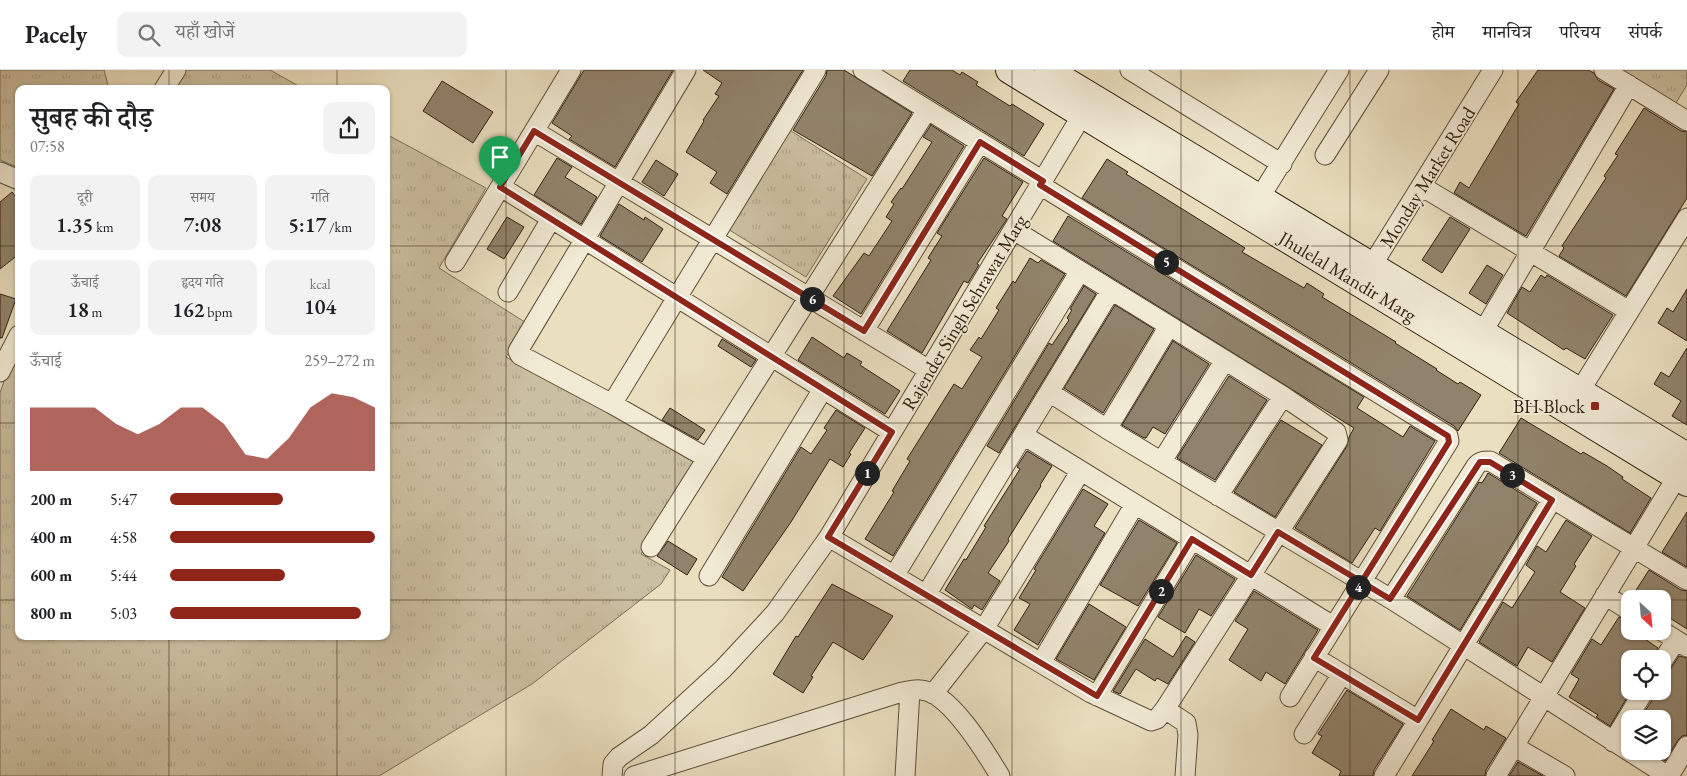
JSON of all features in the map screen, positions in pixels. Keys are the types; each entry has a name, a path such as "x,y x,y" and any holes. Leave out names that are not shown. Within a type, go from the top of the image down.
{"street":[{"path":"167,85 176,70"},
{"path":"455,262 571,70"},
{"path":"686,70 518,351 520,355 707,458"},
{"path":"612,404 816,70"},
{"path":"862,70 1448,436 1449,442 1290,697"},
{"name":"Jhulelal Mandir Marg","path":"1009,70 1088,106 1260,198 1366,274 1482,333 1574,401"},
{"name":"Jhulelal Mandir Marg","path":"1048,70 1088,106 1574,401 1684,462"},
{"path":"1130,70 1282,164"},
{"path":"1260,198 1339,70"},
{"path":"1325,155 1378,70"},
{"name":"Monday Market Road","path":"1366,274 1491,70"},
{"path":"1482,333 1530,252 1618,76 1687,121"},
{"name":"Rajender Singh Sehrawat Marg","path":"612,776 613,764 618,757 651,735 723,669 775,614 828,537 1088,106"},
{"path":"651,547 927,110"},
{"path":"534,131 929,370"},
{"path":"864,331 980,142"},
{"path":"1421,186 1630,311"},
{"path":"500,187 892,432"},
{"path":"1574,401 1687,218"},
{"path":"508,292 551,219"},
{"path":"828,537 1097,696 1151,721 1157,719 1165,709 1338,438 1336,432 1283,396 1014,230"},
{"path":"894,576 1080,271"},
{"path":"926,595 1111,290"},
{"path":"1107,429 1169,326"},
{"path":"0,372 15,343"},
{"path":"1162,461 1225,360"},
{"path":"709,576 823,389"},
{"path":"1049,392 1107,429 1390,599 1668,776 1687,746"},
{"path":"1218,496 1283,396"},
{"path":"1023,435 1080,472 1334,626"},
{"path":"1390,599 1480,462 1490,462 1687,580"},
{"path":"1496,776 1684,462"},
{"path":"933,694 984,629 1080,472"},
{"path":"1384,776 1552,500"},
{"path":"1041,663 1135,504"},
{"path":"1097,696 1192,539"},
{"path":"1605,596 1621,606"},
{"path":"1314,658 1418,720"},
{"path":"1304,734 1342,674"},
{"path":"634,776 902,692 921,690 933,694 946,703 979,742 1000,776"},
{"path":"905,776 910,691"},
{"path":"1613,742 1639,700"},
{"path":"1165,709 1186,723 1188,735 1185,776"},
{"path":"1514,747 1565,776"}],"green space":[{"path":"0,70 104,70 108,85 15,85 15,166 0,160"},
{"path":"185,70 270,70 297,85 175,85"},
{"path":"1613,70 1687,70 1687,85 1674,106"},
{"path":"788,129 867,179 806,277 726,228"},
{"path":"390,136 486,188 439,268 528,324 506,357 697,459 641,554 670,570 661,584 532,684 379,776 0,776 0,393 7,372 15,357 15,640 390,640"}],"building":[{"path":"584,70 673,70 615,167 569,139 572,136 552,123"},
{"path":"703,70 803,70 727,194 710,183 717,172 686,152 703,120 719,96 715,94 722,83"},
{"path":"827,70 844,70 912,113 872,176 793,130 826,76"},
{"path":"910,70 952,70 960,75 962,72 978,82 976,85 1044,124 1024,156 903,81"},
{"path":"1538,70 1588,70 1594,73 1598,80 1614,89 1526,236 1454,193 1460,182 1469,188 1519,104 1516,102"},
{"path":"442,81 493,112 473,143 423,111"},
{"path":"1644,108 1681,131 1687,132 1687,198 1626,296 1559,256 1564,248 1562,246 1606,178 1604,176 1618,155 1615,154"},
{"path":"931,125 964,146 861,314 833,296 864,253 869,256 892,221 886,217 894,204 891,202 902,189 932,142 923,137"},
{"path":"557,158 572,167 565,177 597,197 581,224 534,195"},
{"path":"984,158 1023,182 1002,216 1007,219 977,264 979,265 968,283 964,281 922,353 887,331 931,260 928,258 942,236 937,233"},
{"path":"1107,159 1128,172 1126,174 1245,248 1242,252 1304,288 1307,283 1324,294 1322,297 1396,342 1458,384 1460,382 1481,395 1458,431 1454,426 1082,198"},
{"path":"656,160 678,174 664,196 642,182"},
{"path":"12,192 15,196 15,257 0,269 0,202"},
{"path":"619,204 644,220 645,217 663,229 642,262 600,236"},
{"path":"1068,216 1364,397 1357,408 1403,437 1410,426 1435,441 1380,531 1375,528 1352,563 1295,528 1347,446 1354,428 1053,241"},
{"path":"507,217 524,227 504,259 487,249"},
{"path":"1450,217 1470,229 1442,273 1422,260"},
{"path":"1030,258 1038,263 1041,260 1065,274 893,556 865,539 894,492 892,491 910,461 907,459 954,384 962,389 982,357 970,350 979,337 981,339 999,310 996,308 1013,281 1015,283"},
{"path":"1487,265 1503,275 1486,304 1469,293"},
{"path":"1541,275 1545,278 1547,275 1613,315 1585,359 1566,348 1564,350 1507,313 1522,287 1530,292"},
{"path":"1084,286 1096,294 999,453 987,446 1049,343 1052,345 1069,320 1067,318 1072,310 1070,309"},
{"path":"1687,289 1687,341 1658,323 1667,308 1673,312"},
{"path":"0,294 15,299 15,302 2,338 0,338"},
{"path":"1115,305 1154,329 1103,413 1064,388"},
{"path":"812,337 844,358 847,353 862,362 860,365 900,391 885,414 798,360"},
{"path":"722,339 756,360 751,367 718,346"},
{"path":"1173,341 1209,364 1165,434 1153,427 1146,438 1144,438 1122,425"},
{"path":"1687,348 1687,425 1672,416 1681,401 1654,384 1661,372 1669,377"},
{"path":"1229,376 1267,400 1215,480 1177,458"},
{"path":"670,408 705,430 698,440 662,420"},
{"path":"836,410 865,428 849,453 851,454 843,467 830,459 791,522 743,591 722,577 801,447 811,454 827,430 824,428"},
{"path":"1521,418 1581,454 1583,452 1607,466 1623,477 1622,479 1651,498 1630,533 1499,453"},
{"path":"1281,420 1322,445 1275,517 1234,492"},
{"path":"1027,451 1052,466 1008,539 1009,541 988,573 1000,581 982,610 974,605 972,609 945,590 986,527 984,526 1020,469 1017,467"},
{"path":"1488,473 1537,503 1460,630 1407,596 1479,482 1482,483"},
{"path":"1083,489 1108,504 1094,526 1105,533 1038,645 1014,630 1030,604 1019,598 1036,570 1034,569"},
{"path":"1687,512 1687,567 1662,552"},
{"path":"1139,520 1177,543 1138,606 1100,585"},
{"path":"1566,520 1592,536 1574,564 1576,566 1560,592 1585,608 1552,662 1528,647 1517,666 1479,642 1503,602 1512,608 1535,572 1526,565 1537,546 1546,552"},
{"path":"668,541 697,559 687,575 657,556"},
{"path":"1196,555 1235,579 1211,616 1199,609 1185,633 1158,617"},
{"path":"1649,570 1681,590 1687,591 1687,629 1671,619 1671,590 1636,590"},
{"path":"832,584 893,616 863,660 833,642 811,676 813,677 803,693 773,674 796,636 798,637"},
{"path":"1254,591 1318,630 1285,684 1266,672 1261,681 1229,660 1248,629 1235,621"},
{"path":"1089,604 1126,627 1094,680 1056,659"},
{"path":"1619,617 1621,618 1621,640 1646,640 1658,648 1657,650 1621,650 1621,700 1626,700 1610,726 1596,717 1598,715 1569,697 1579,679 1571,674 1592,639 1601,645"},
{"path":"1186,636 1195,642 1168,684 1157,678 1155,681 1136,669 1120,694 1113,691 1145,639 1173,657"},
{"path":"1679,656 1687,658 1687,735 1682,736 1678,740 1671,751 1671,710 1646,710 1652,700 1671,700 1671,668"},
{"path":"1347,690 1403,724 1374,770 1373,776 1339,776 1341,771 1312,753 1322,736 1318,734"},
{"path":"1451,709 1484,730 1486,726 1506,738 1486,770 1485,776 1412,776 1434,741 1432,740"},
{"path":"1518,762 1543,776 1509,776"}],"place":[{"name":"BH Block","path":"1595,406"}],"route":[{"path":"500,187 534,131 864,331 980,142 1043,181 1040,185 1448,436 1449,442 1361,582 1314,658 1418,720 1552,500 1490,462 1480,462 1390,599 1361,582 1278,532 1251,575 1192,539 1097,696 828,537 892,432 500,187"}]}
